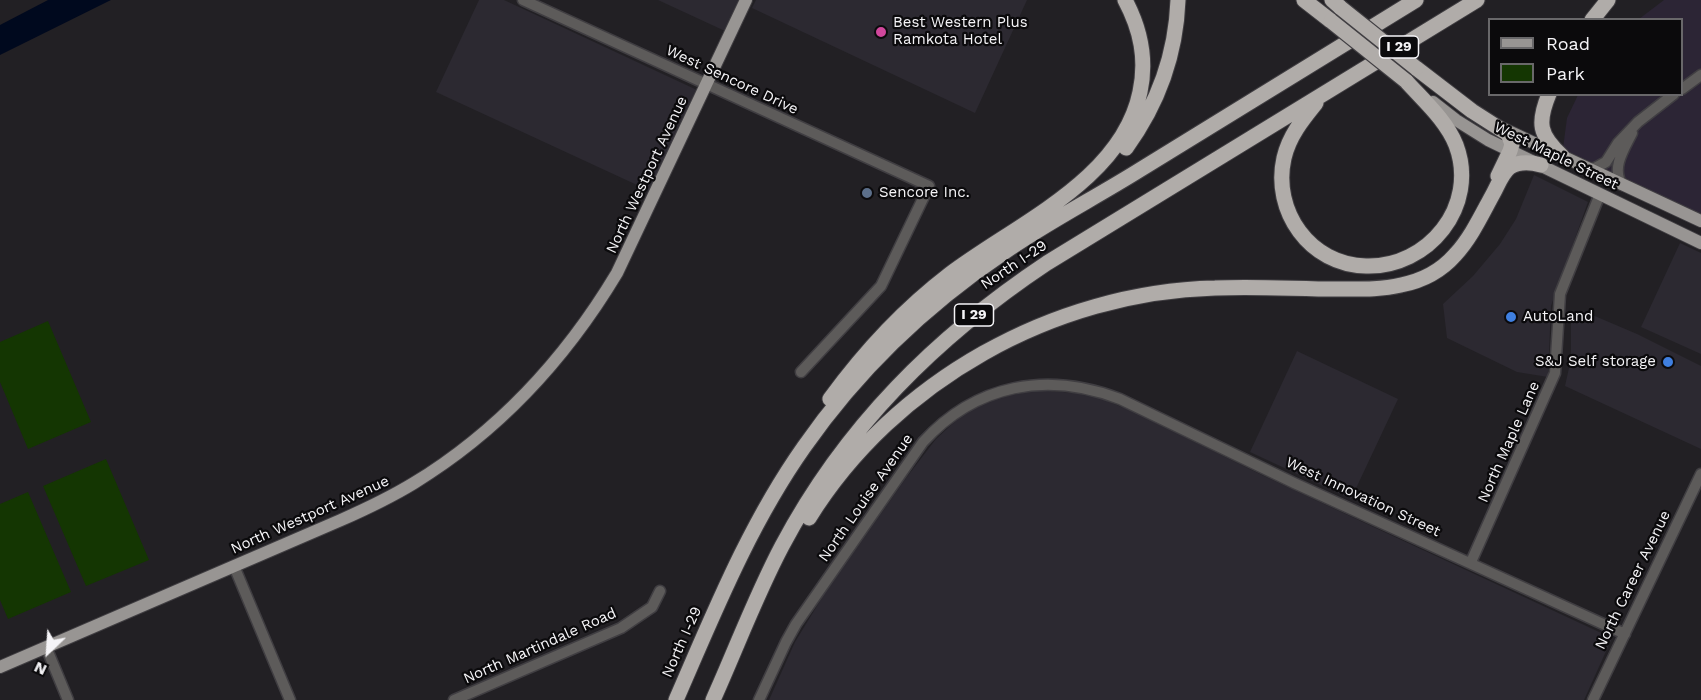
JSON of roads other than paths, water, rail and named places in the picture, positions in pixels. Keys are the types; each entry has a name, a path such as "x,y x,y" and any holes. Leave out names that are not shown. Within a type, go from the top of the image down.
{"highway":[{"path":"795,460 798,446 816,419 860,359 896,321 977,254 1069,193 1093,172 1121,138 1136,110 1144,71 1139,32 1125,0"},
{"path":"1020,242 1069,207 1096,182 1120,156 1138,130 1150,110 1166,71 1175,35 1178,0"},
{"path":"1304,0 1406,81 1438,116 1451,135 1459,157 1460,192 1452,215 1439,235 1410,258 1387,265 1363,266 1339,261 1303,236 1287,211 1282,194 1284,157 1295,132 1322,95"},
{"path":"1382,21 1402,0"},
{"name":"North I-29","path":"676,700 745,544 795,460 837,404 900,336 954,289 1020,242 1416,0"},
{"name":"North I-29","path":"713,700 778,554 812,495 840,454 869,418 923,359 992,301 1039,268 1477,0"},
{"path":"1594,18 1608,0"},
{"path":"1336,3 1472,111 1508,134 1512,144 1510,151 1474,227"},
{"path":"1548,96 1541,117 1541,125 1546,140 1562,156"},
{"path":"737,646 757,618 805,525 841,474 898,415 938,383 981,354 1058,319 1134,297 1213,288 1365,289 1401,285 1425,278 1447,264 1462,247 1508,169 1524,163 1540,165"}],"main road":[{"name":"North Westport Avenue","path":"0,667 341,520 414,483 480,436 535,385 579,331 617,273 746,0"},
{"name":"West Maple Street","path":"1406,81 1456,120 1510,151 1701,243"},
{"name":"West Maple Street","path":"1496,125 1701,221"}],"street":[{"name":"West Sencore Drive","path":"523,0 930,186 881,286 801,372"},
{"path":"1683,88 1701,75"},
{"path":"1588,169 1606,162 1618,143 1638,122 1671,96"},
{"path":"1622,185 1617,177 1617,166 1638,122"},
{"name":"North Maple Lane","path":"1471,562 1556,373 1560,294 1600,194"},
{"name":"North Louise Avenue","path":"759,700 796,624 913,455 938,427 966,406 1012,388 1058,384 1090,389"},
{"name":"West Innovation Street","path":"1090,389 1119,399 1624,634"},
{"name":"North Career Avenue","path":"1593,700 1701,474"},
{"path":"234,566 290,700"},
{"name":"North Martindale Road","path":"454,700 621,628 652,607 660,591"},
{"path":"46,647 68,700"}],"water":[{"path":"48,0 111,0 0,55 0,25"}],"place":[{"name":"Best Western Plus Ramkota Hotel","path":"881,32"},
{"name":"Sencore Inc.","path":"867,193"},
{"name":"AutoLand","path":"1511,317"},
{"name":"S&J Self storage","path":"1668,362"}]}
